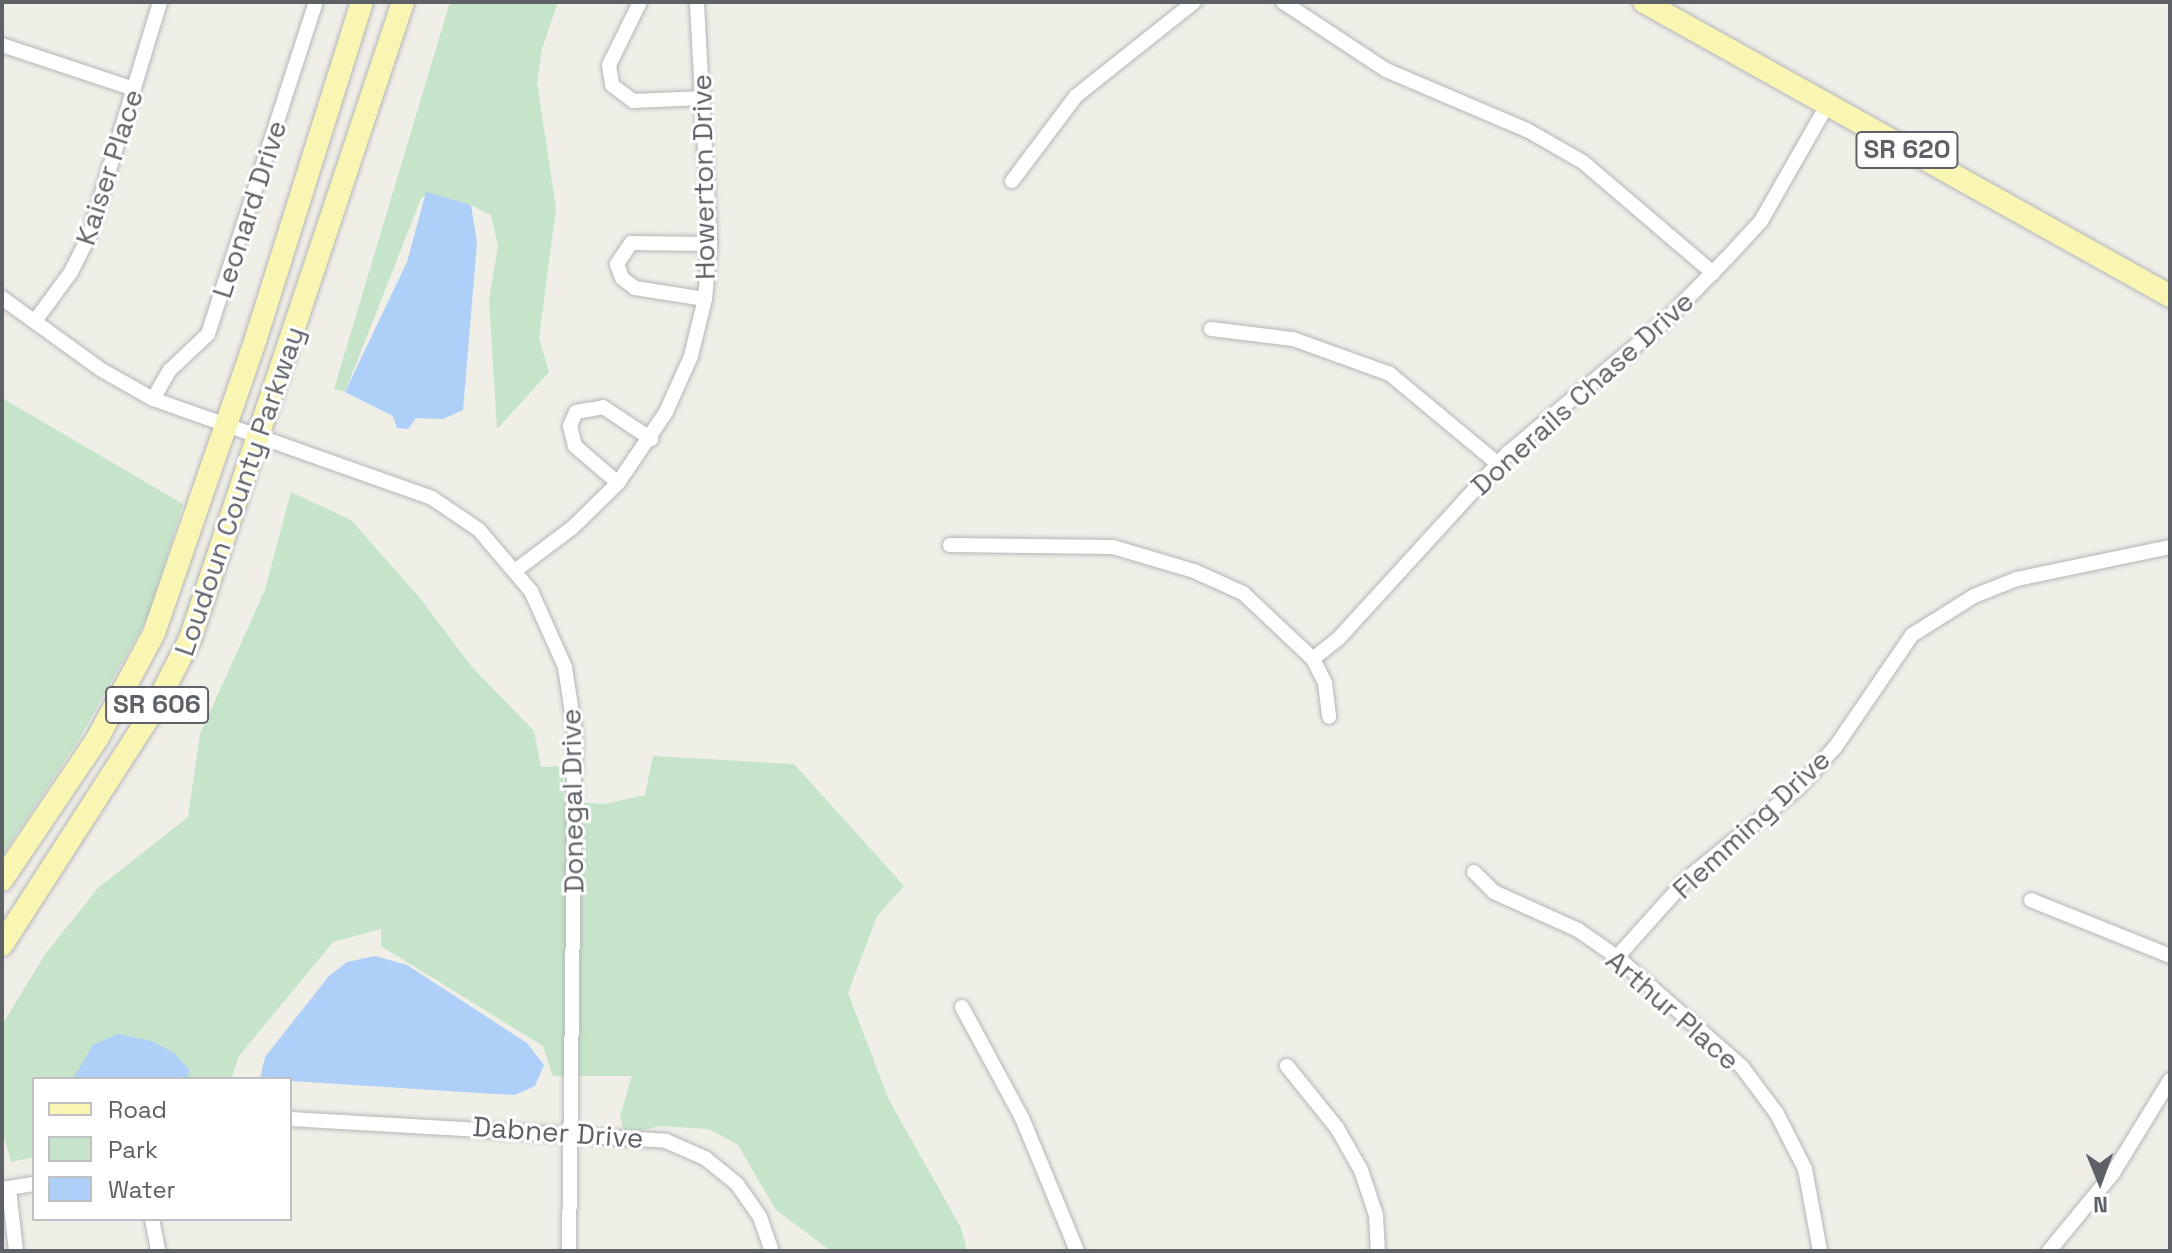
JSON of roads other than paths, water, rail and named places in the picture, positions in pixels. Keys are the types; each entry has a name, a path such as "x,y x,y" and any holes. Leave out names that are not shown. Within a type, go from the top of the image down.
{"main road":[{"name":"Loudoun County Parkway","path":"2,880 97,739 148,646 226,429 362,2"},
{"name":"Loudoun County Parkway","path":"2,945 172,679 258,439 403,2"},
{"name":"SR 620","path":"1644,2 1826,107 2170,296"}],"street":[{"name":"Kaiser Place","path":"35,321 81,255 160,2"},
{"name":"Leonard Drive","path":"153,399 170,370 208,334 316,2"},
{"path":"640,2 609,65 617,93 633,101 703,98"},
{"name":"Howerton Drive","path":"516,570 572,528 618,483 651,439 685,370 705,299 710,244 697,2"},
{"path":"1012,181 1076,96 1194,2"},
{"path":"1283,2 1386,70 1527,130 1583,162 1713,273"},
{"path":"2,45 134,89"},
{"name":"Donerails Chase Drive","path":"1313,659 1338,639 1498,464 1665,321 1713,273 1761,221 1826,107"},
{"path":"705,299 635,288 622,278 617,264 631,243 710,244"},
{"name":"Donegal Drive","path":"2,298 153,399 226,429 378,475 432,498 479,530 516,570 557,642 573,701 569,1251"},
{"path":"1211,329 1293,339 1390,374 1498,464"},
{"path":"618,483 575,446 570,426 576,412 603,407 651,439"},
{"path":"950,545 1113,547 1194,571 1243,593 1313,659 1325,683 1329,717"},
{"name":"Flemming Drive","path":"1617,957 1688,878 1799,787 1836,746 1912,635 1974,596 2017,579 2170,547"},
{"name":"Arthur Place","path":"1474,872 1494,892 1568,925 1617,957 1742,1067 1777,1114 1805,1169 1820,1251"},
{"path":"2031,900 2170,956"},
{"path":"962,1007 1022,1118 1077,1251"},
{"path":"1287,1066 1337,1128 1361,1170 1376,1215 1378,1251"},
{"path":"2049,1251 2113,1173 2170,1080"},
{"name":"Dabner Drive","path":"292,1119 645,1137 705,1158 749,1200 772,1251"},
{"path":"16,1251 5,1189 32,1184"},
{"path":"152,1221 158,1251"}],"water":[{"path":"426,192 471,205 477,242 463,410 443,419 416,418 408,429 397,428 393,416 345,392 407,262"},
{"path":"375,956 407,965 527,1043 544,1065 535,1086 515,1095 260,1077 265,1057 329,976 347,962"},
{"path":"118,1034 152,1041 174,1053 189,1069 188,1077 74,1077 93,1045"}]}
